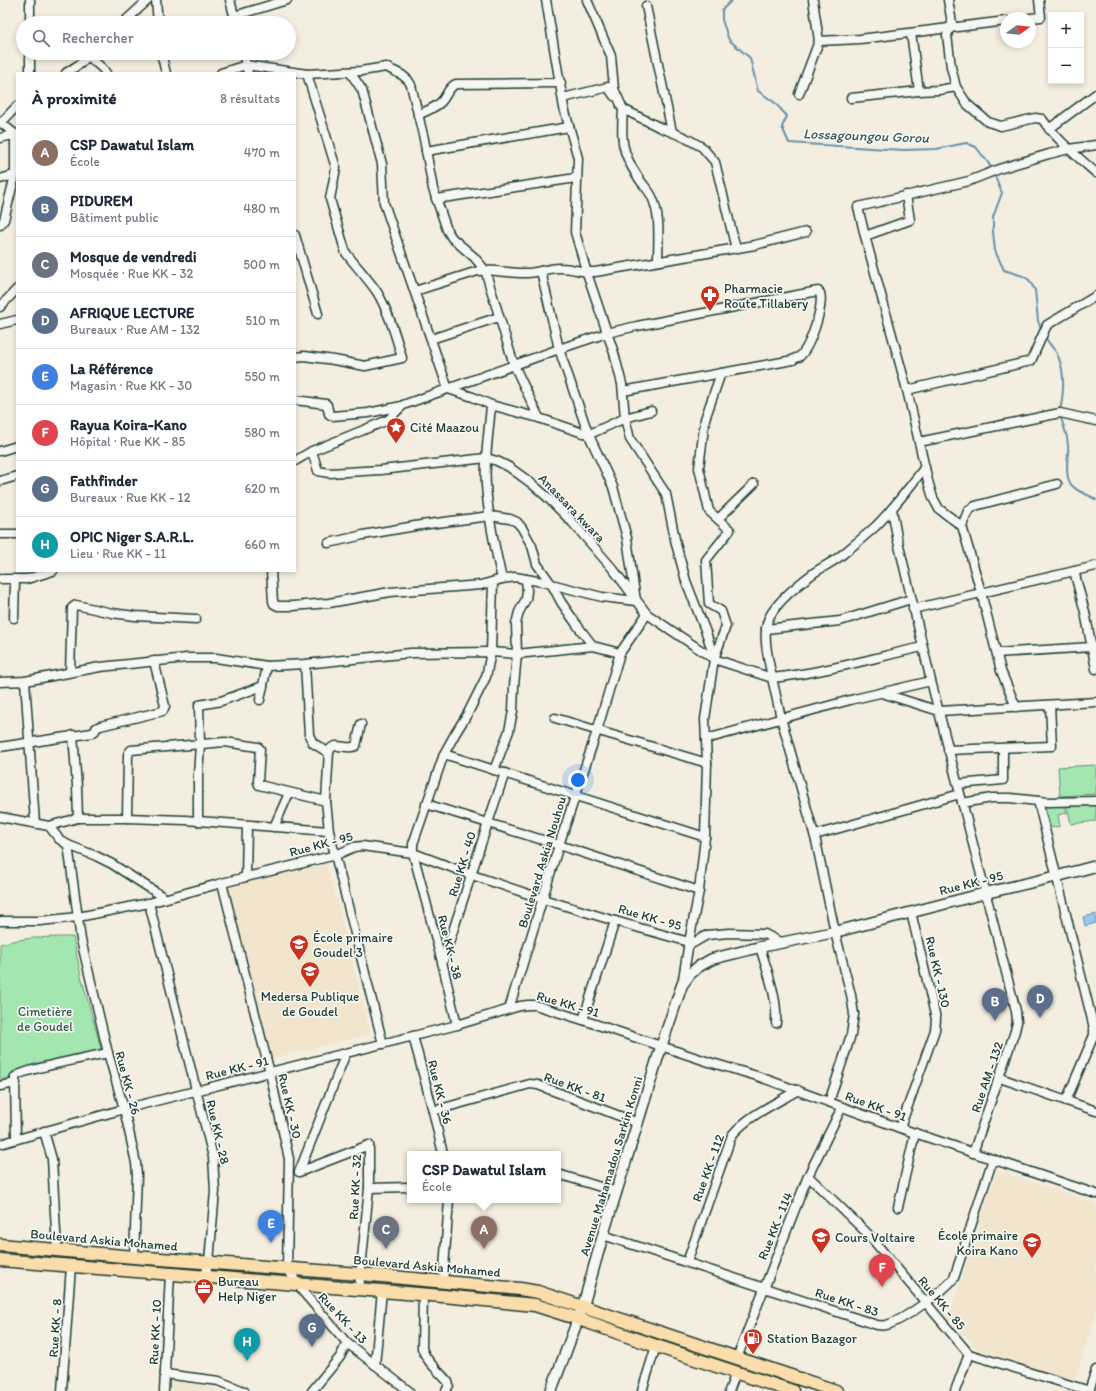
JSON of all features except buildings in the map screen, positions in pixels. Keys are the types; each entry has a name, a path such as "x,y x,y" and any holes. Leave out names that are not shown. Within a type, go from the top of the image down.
{"main road":[{"name":"Boulevard Askia Mohamed","path":"0,1245 134,1257 360,1274 538,1292 836,1391"},
{"path":"0,1260 296,1283 534,1305 792,1391"}],"street":[{"path":"30,0 30,16"},
{"path":"131,16 148,0"},
{"path":"156,0 157,16"},
{"path":"230,0 234,16"},
{"path":"243,16 284,0"},
{"path":"546,0 563,98 569,127 578,158 576,178 576,232 587,273 614,353 623,391 625,418 630,439 666,494 676,544 686,581 707,635 714,659"},
{"path":"587,0 611,56 614,89 623,109 621,135 626,158 652,197 657,215 659,231 658,261"},
{"path":"799,94 819,41 813,0"},
{"path":"948,0 952,23 947,35 951,67 956,87 967,104 988,122 1001,126 1035,118 1042,120 1069,149 1096,173"},
{"path":"1036,17 1041,17 1039,0"},
{"path":"646,6 672,132"},
{"path":"819,41 860,39 1000,22"},
{"path":"911,33 919,91"},
{"path":"30,60 30,72"},
{"path":"68,72 84,60"},
{"path":"94,60 105,72"},
{"path":"163,60 166,72"},
{"path":"296,73 350,72 386,67 402,75 408,80 411,85 418,114 433,189 447,230 452,238 474,257 485,270 514,365 539,418"},
{"path":"228,72 247,69 283,72"},
{"path":"350,72 362,90 382,164 384,203 448,389"},
{"path":"296,357 304,356 365,366 402,358 394,333 377,292 346,253 330,199 336,168 307,74"},
{"path":"418,114 435,107 442,101 452,86 456,84 560,83"},
{"path":"563,98 608,87 623,109 702,147 715,162 736,249"},
{"path":"851,98 939,90 956,87"},
{"path":"1049,129 1096,94"},
{"path":"16,107 1,123 16,134"},
{"path":"426,151 569,127"},
{"path":"0,138 16,134"},
{"path":"0,225 4,220 16,175 16,134"},
{"path":"1016,707 1005,682 962,526 939,509 933,498 858,207 977,179 1002,168 1069,149 1096,145"},
{"path":"0,179 16,175"},
{"path":"436,199 576,178"},
{"path":"865,236 910,220 906,195"},
{"path":"415,291 478,271 485,270 517,274 569,268 587,273 736,249 806,232"},
{"path":"296,242 299,263 318,314"},
{"path":"271,572 273,601 274,604 278,606 329,603 390,592 481,586 502,579 515,577 616,600 636,601 628,538 613,487 588,433 559,349 541,271"},
{"path":"0,307 16,290"},
{"path":"296,400 326,404 328,405 329,414 332,416 368,414 403,405 607,333 818,291 820,293 822,304 820,313 806,348 793,360 623,391"},
{"path":"906,390 1032,361 1047,325 1096,296"},
{"path":"431,339 499,317"},
{"path":"0,324 16,320"},
{"path":"682,985 700,891 705,837 707,764 706,719 714,659 726,626 721,611 709,604 706,560 730,530 709,510 699,468 705,418 721,373"},
{"path":"448,389 473,397 491,405 539,418 583,433 592,433 625,418 651,411"},
{"path":"296,460 312,451 388,420 403,405"},
{"path":"491,405 486,458 486,485 495,549 502,579"},
{"path":"919,442 1060,413 1096,421"},
{"path":"0,451 16,446"},
{"path":"312,451 318,471 329,473 381,470 486,458"},
{"name":"Anassara kwara","path":"486,458 497,461 509,467 531,482 546,496 572,522 613,569 647,614 714,659 772,678"},
{"path":"829,1102 851,1035 854,1014 852,995 835,932 815,835 772,678 766,629 770,616 781,602 816,572 843,554 875,526 892,509 925,467"},
{"path":"0,480 16,476"},
{"path":"718,519 754,484"},
{"path":"962,526 968,511 974,506 1058,484"},
{"name":"Rue AM - 132","path":"892,509 922,647 986,893 1017,1022 1000,1078 973,1153"},
{"path":"329,543 421,524 490,516 510,519 517,522 522,528 532,546 536,564 593,646"},
{"path":"0,534 16,534"},
{"path":"914,609 1096,566"},
{"path":"1074,571 1096,669"},
{"path":"0,579 27,579 41,573"},
{"path":"494,770 511,724 517,654 516,624 519,612 526,599 526,579"},
{"path":"14,580 14,618"},
{"path":"413,853 415,835 444,754 483,684 491,652 493,582"},
{"path":"766,629 840,621 911,599"},
{"path":"70,672 72,608 76,605 112,613 135,616 196,619"},
{"name":"Boulevard Askia Nouhou","path":"509,1009 559,845 597,731 620,653 647,614"},
{"path":"0,682 25,681 100,666 187,658 216,658 267,666 305,664 411,653 491,652 517,654 593,646 620,653"},
{"path":"772,678 817,671 922,647"},
{"path":"997,653 1092,647"},
{"path":"0,747 92,733 100,726 163,711 165,706 154,661"},
{"path":"305,664 309,735 313,743 329,753"},
{"path":"260,700 267,666"},
{"path":"25,681 35,823"},
{"path":"706,739 881,692 931,681"},
{"path":"198,820 200,744 199,705 221,701 263,686"},
{"path":"881,692 938,711 1096,702"},
{"path":"948,750 1052,746 1050,705"},
{"path":"555,718 707,764"},
{"path":"361,724 356,746 352,748 334,746 331,748 329,753 326,801 329,831 383,1044"},
{"path":"73,735 78,818"},
{"path":"127,818 129,752 131,750 200,744 228,742 258,747 260,751 259,785 326,801"},
{"path":"958,784 1003,780 1003,748"},
{"path":"444,754 575,797 705,837"},
{"name":"Rue KK - 40","path":"442,962 472,875 487,823 505,773"},
{"path":"274,827 289,793"},
{"path":"815,835 960,794"},
{"path":"962,803 992,798 1056,802 1096,801"},
{"path":"1038,800 1058,876 1093,1021 1095,1035 1066,1101"},
{"path":"426,804 700,891"},
{"path":"0,817 49,826 78,818 127,818 198,820 329,831"},
{"path":"246,877 247,825"},
{"path":"49,826 58,839 68,845 112,864 165,898"},
{"name":"Rue KK - 26","path":"68,845 81,940 108,1053 124,1109 136,1163 137,1176 134,1257"},
{"name":"Rue KK - 95","path":"0,921 40,921 78,917 149,903 222,883 336,855 354,847 362,846 413,853 543,899 689,944"},
{"name":"Rue KK - 38","path":"413,853 457,1025"},
{"name":"Rue KK - 95","path":"712,960 760,947 835,932 1096,866"},
{"name":"Rue KK - 30","path":"222,883 270,1072 289,1159 287,1268"},
{"name":"Rue KK - 28","path":"149,903 214,1157 215,1191 209,1262 205,1276"},
{"name":"Rue KK - 130","path":"900,1128 935,1030 936,1018 911,912"},
{"path":"583,1020 615,921"},
{"path":"689,944 707,935 729,933 765,934 782,943"},
{"path":"760,947 774,997 777,1015 776,1023"},
{"name":"Avenue Mahamadou Sarkin Konni","path":"552,1391 579,1319 661,1046 682,985 694,971 712,960"},
{"name":"Rue KK - 91","path":"0,1144 124,1109 457,1025 528,1004 583,1020 757,1076 914,1133 1096,1194"},
{"name":"Rue KK - 36","path":"413,1036 442,1151"},
{"path":"16,1139 16,1075 108,1053"},
{"name":"Rue KK - 32","path":"346,1053 299,1172 368,1145 369,1188 359,1289"},
{"path":"1000,1078 1096,1111"},
{"path":"0,1086 16,1083"},
{"name":"Rue KK - 81","path":"433,1111 530,1084 538,1085 638,1123"},
{"name":"Rue KK - 112","path":"687,1262 732,1135 739,1126 750,1118 798,1090"},
{"name":"Rue KK - 114","path":"737,1358 808,1176 842,1107"},
{"path":"44,1131 52,1159 57,1250"},
{"path":"898,1207 914,1133"},
{"name":"Rue KK - 83","path":"603,1236 764,1287 877,1325 885,1325 894,1322 926,1302 949,1285 954,1278 993,1159"},
{"path":"561,1175 617,1192"},
{"name":"Rue KK - 85","path":"808,1176 868,1234 969,1354"},
{"path":"369,1188 407,1187"},
{"path":"443,1282 449,1203"},
{"name":"Rue KK - 8","path":"62,1391 71,1266"},
{"name":"Rue KK - 13","path":"287,1268 303,1292 347,1343 409,1391"},
{"name":"Rue KK - 10","path":"164,1391 170,1274"},
{"path":"375,1365 382,1291"},
{"path":"423,1294 422,1348 429,1362 448,1382 449,1385 446,1391"},
{"path":"312,1391 340,1357 347,1343"},
{"path":"642,1391 656,1346"},
{"path":"955,1391 969,1354 1089,1391 1096,1370"},
{"path":"729,1391 736,1372"},
{"path":"165,1374 219,1381 244,1391"}],"shaded area":[{"name":"École primaire Goudel 3","path":"327,863 371,1034 271,1059 228,888"},
{"name":"École primaire Koira Kano","path":"997,1170 1096,1203 1096,1315 1074,1382 977,1349 949,1316"},
{"path":"171,1381 209,1387 221,1391 171,1391"}],"green space":[{"path":"1096,765 1096,794 1060,796 1058,767"},
{"path":"1096,805 1096,821 1071,824 1067,806"},
{"path":"1044,806 1065,806 1067,813 1058,815 1060,826 1051,828"},
{"name":"Cimetière de Goudel","path":"46,937 73,937 81,976 102,1052 12,1072 13,1077 0,1080 0,944"}],"water":[{"path":"1096,914 1096,923 1085,926 1083,917"}],"waterway":[{"name":"Lossagoungou Gorou","path":"732,0 722,10 722,20 729,40 750,58 758,91 774,102 787,116 782,127 789,143 904,150 936,149 966,143 976,147 992,170"},
{"name":"Lossagoungou Gorou","path":"994,174 1002,193 993,217 995,251 1004,270 1023,276 1029,280 1035,290 1038,321 1042,331"},
{"name":"Lossagoungou Gorou","path":"1045,337 1056,352 1063,374 1063,389 1060,411"},
{"name":"Lossagoungou Gorou","path":"1060,415 1068,442 1068,479 1075,489 1096,500"}],"place":[{"name":"Pharmacie Route Tillabery","path":"710,312"},
{"name":"Cité Maazou","path":"396,444"},
{"name":"École primaire Goudel 3","path":"299,961"},
{"name":"Medersa Publique de Goudel","path":"310,988"},
{"name":"AFRIQUE LECTURE","path":"1040,1018"},
{"name":"PIDUREM","path":"995,1021"},
{"name":"La Référence","path":"271,1243"},
{"name":"Mosque de vendredi","path":"386,1249"},
{"name":"CSP Dawatul Islam","path":"484,1249"},
{"name":"Cours Voltaire","path":"821,1254"},
{"name":"École primaire Koira Kano","path":"1032,1259"},
{"name":"Rayua Koira-Kano","path":"882,1287"},
{"name":"Bureau Help Niger","path":"204,1305"},
{"name":"Fathfinder","path":"312,1347"},
{"name":"Station Bazagor","path":"753,1355"},
{"name":"OPIC Niger S.A.R.L.","path":"247,1361"}]}
